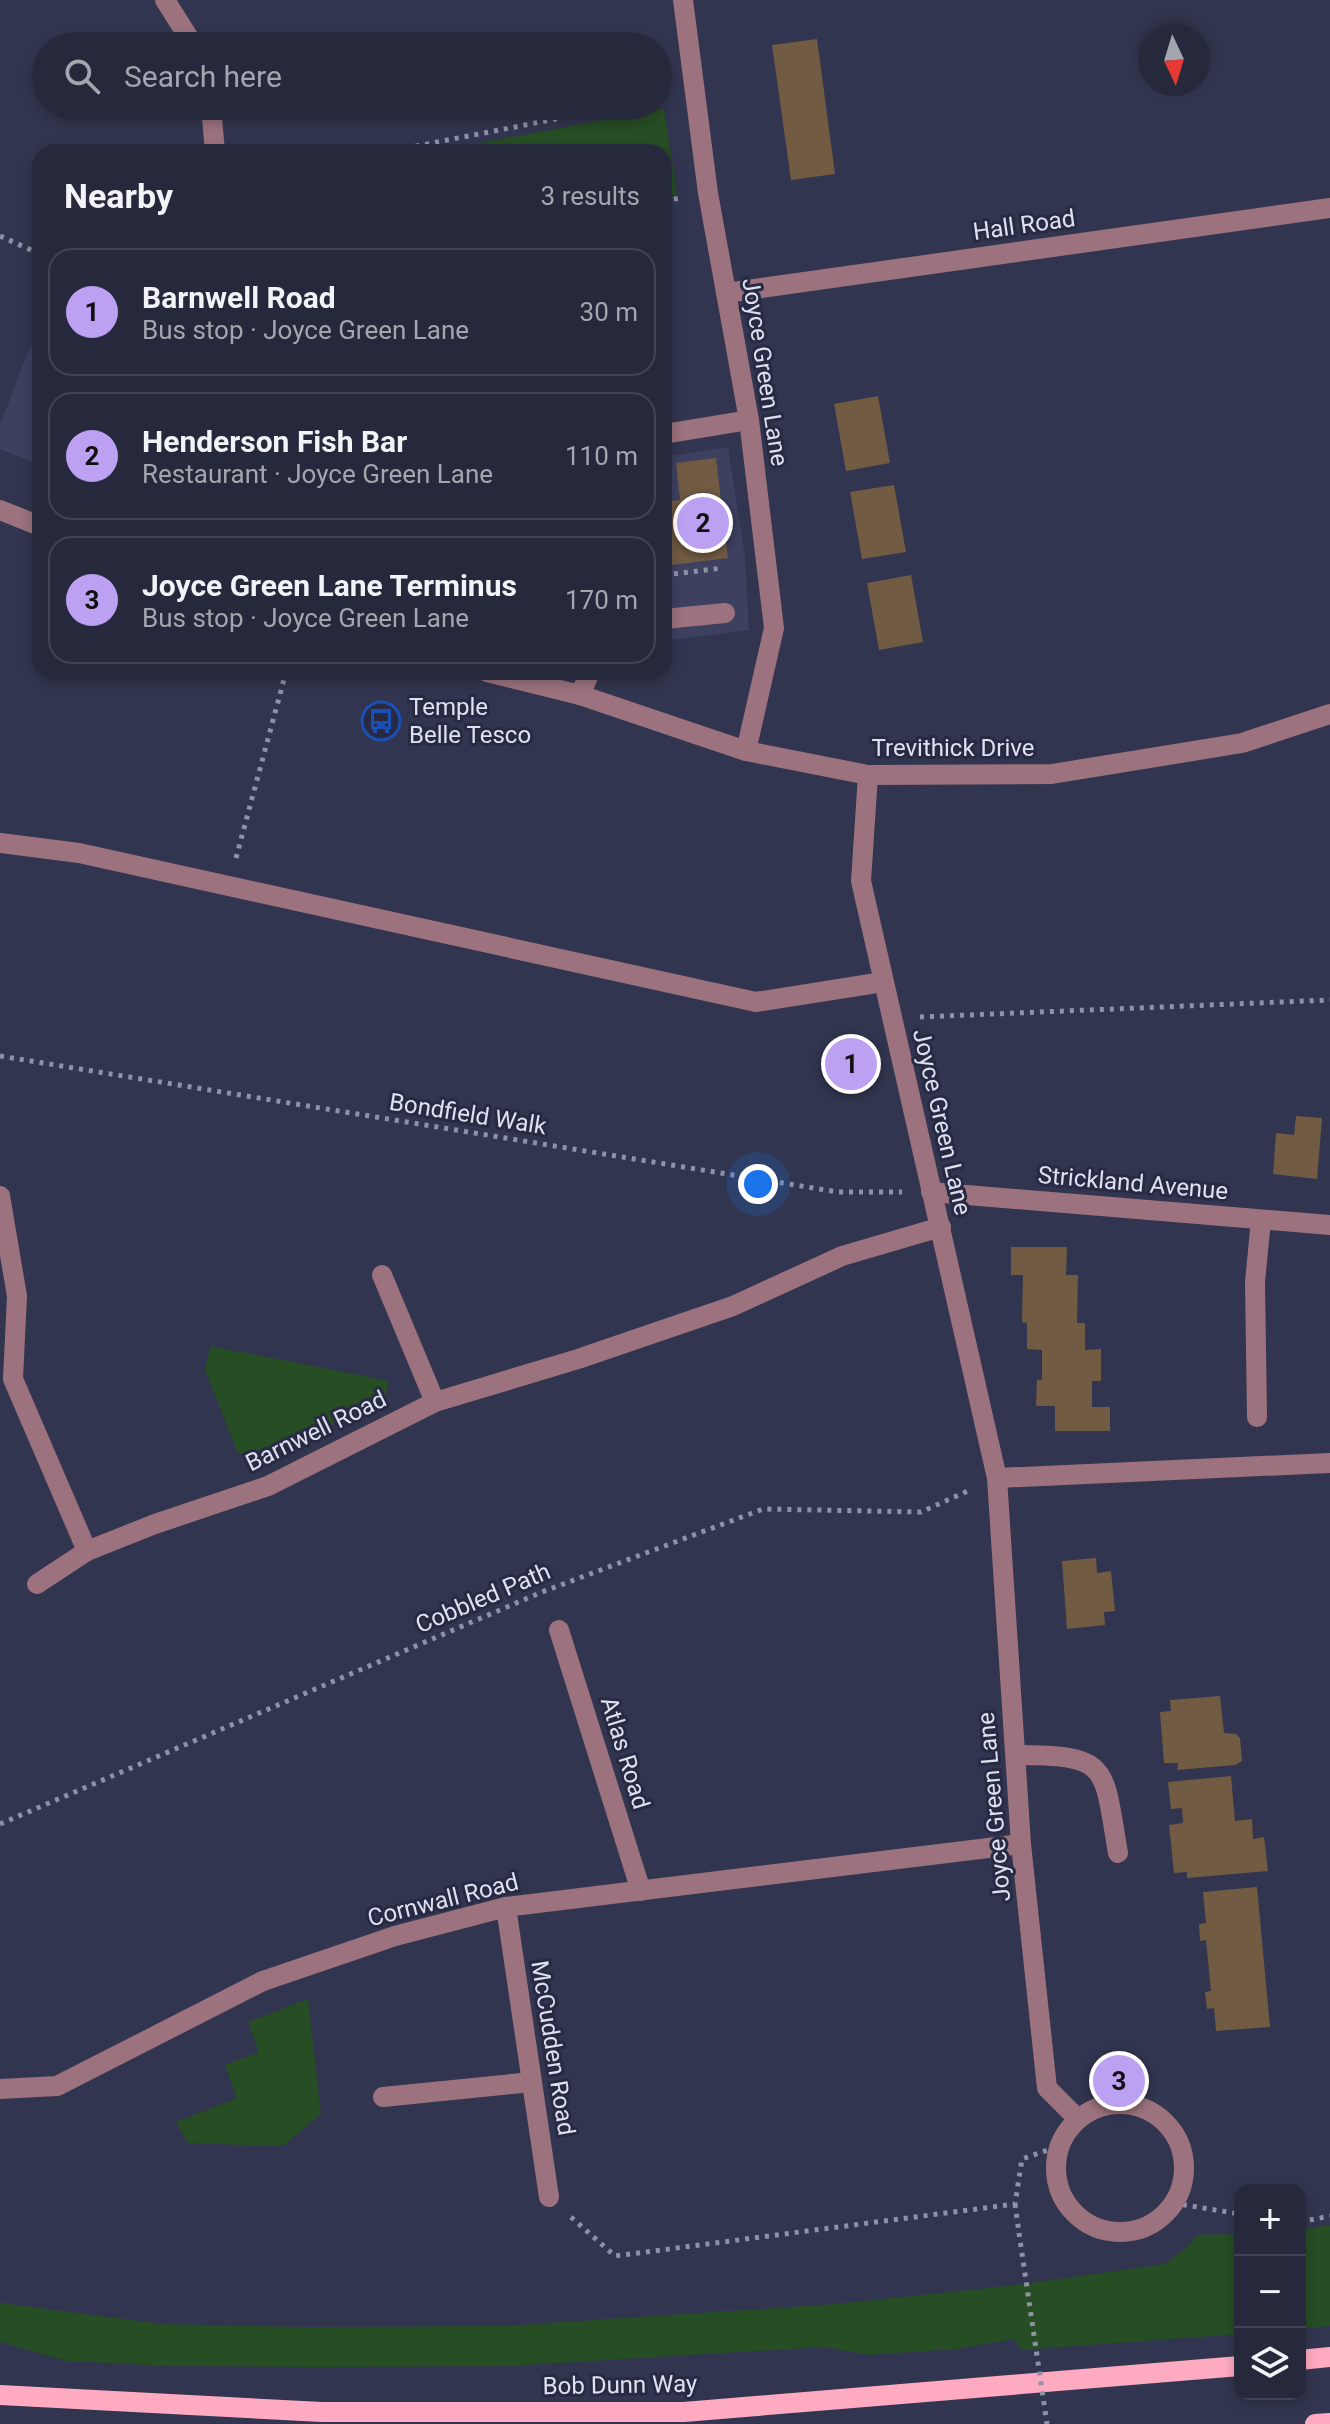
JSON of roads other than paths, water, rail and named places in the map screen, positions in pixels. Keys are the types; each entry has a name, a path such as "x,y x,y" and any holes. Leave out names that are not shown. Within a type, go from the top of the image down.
{"main road":[{"path":"1306,2359 1330,2357"},
{"name":"Bob Dunn Way","path":"0,2395 322,2412 684,2412 1234,2366"},
{"path":"1315,2424 1330,2423"}],"street":[{"path":"165,0 185,32"},
{"name":"Joyce Green Lane","path":"683,0 708,193 749,420 774,628 746,751"},
{"path":"212,120 214,144"},
{"name":"Hall Road","path":"726,293 1330,208"},
{"path":"672,433 749,420"},
{"path":"0,510 32,523"},
{"path":"672,618 725,613"},
{"name":"Trevithick Drive","path":"519,680 580,695 746,751 868,775 1052,774 1242,743 1330,714"},
{"path":"580,695 587,680"},
{"name":"Joyce Green Lane","path":"868,775 861,881 997,1478 1021,1844 1047,2088 1078,2119"},
{"path":"0,843 79,853 756,1002 883,982"},
{"name":"Strickland Avenue","path":"931,1192 1330,1225"},
{"path":"0,1196 17,1296 13,1379 87,1551"},
{"path":"1257,1417 1255,1282 1261,1220"},
{"name":"Barnwell Road","path":"37,1584 87,1551 277,1482 435,1402 578,1359 705,1316 773,1290 842,1256 941,1227"},
{"path":"382,1275 435,1402"},
{"path":"997,1478 1330,1463"},
{"name":"Atlas Road","path":"559,1630 641,1891"},
{"path":"1016,1755 1060,1755 1081,1760 1098,1769 1106,1786 1118,1853"},
{"name":"Cornwall Road","path":"0,2089 57,2086 263,1981 395,1936 506,1907 1021,1844"},
{"name":"McCudden Road","path":"506,1907 549,2197"},
{"path":"383,2097 532,2082"},
{"path":"1120,2103 1152,2112 1169,2127 1181,2149 1184,2172 1173,2203 1158,2220 1141,2228 1119,2232 1098,2229 1079,2218 1061,2196 1056,2175 1059,2146 1070,2126 1078,2119 1098,2107 1120,2103"}],"place":[{"name":"Henderson Fish Bar","path":"703,523"},
{"name":"Temple Belle Tesco","path":"381,721"},
{"name":"Barnwell Road","path":"851,1064"},
{"name":"Joyce Green Lane Terminus","path":"1119,2081"}]}
